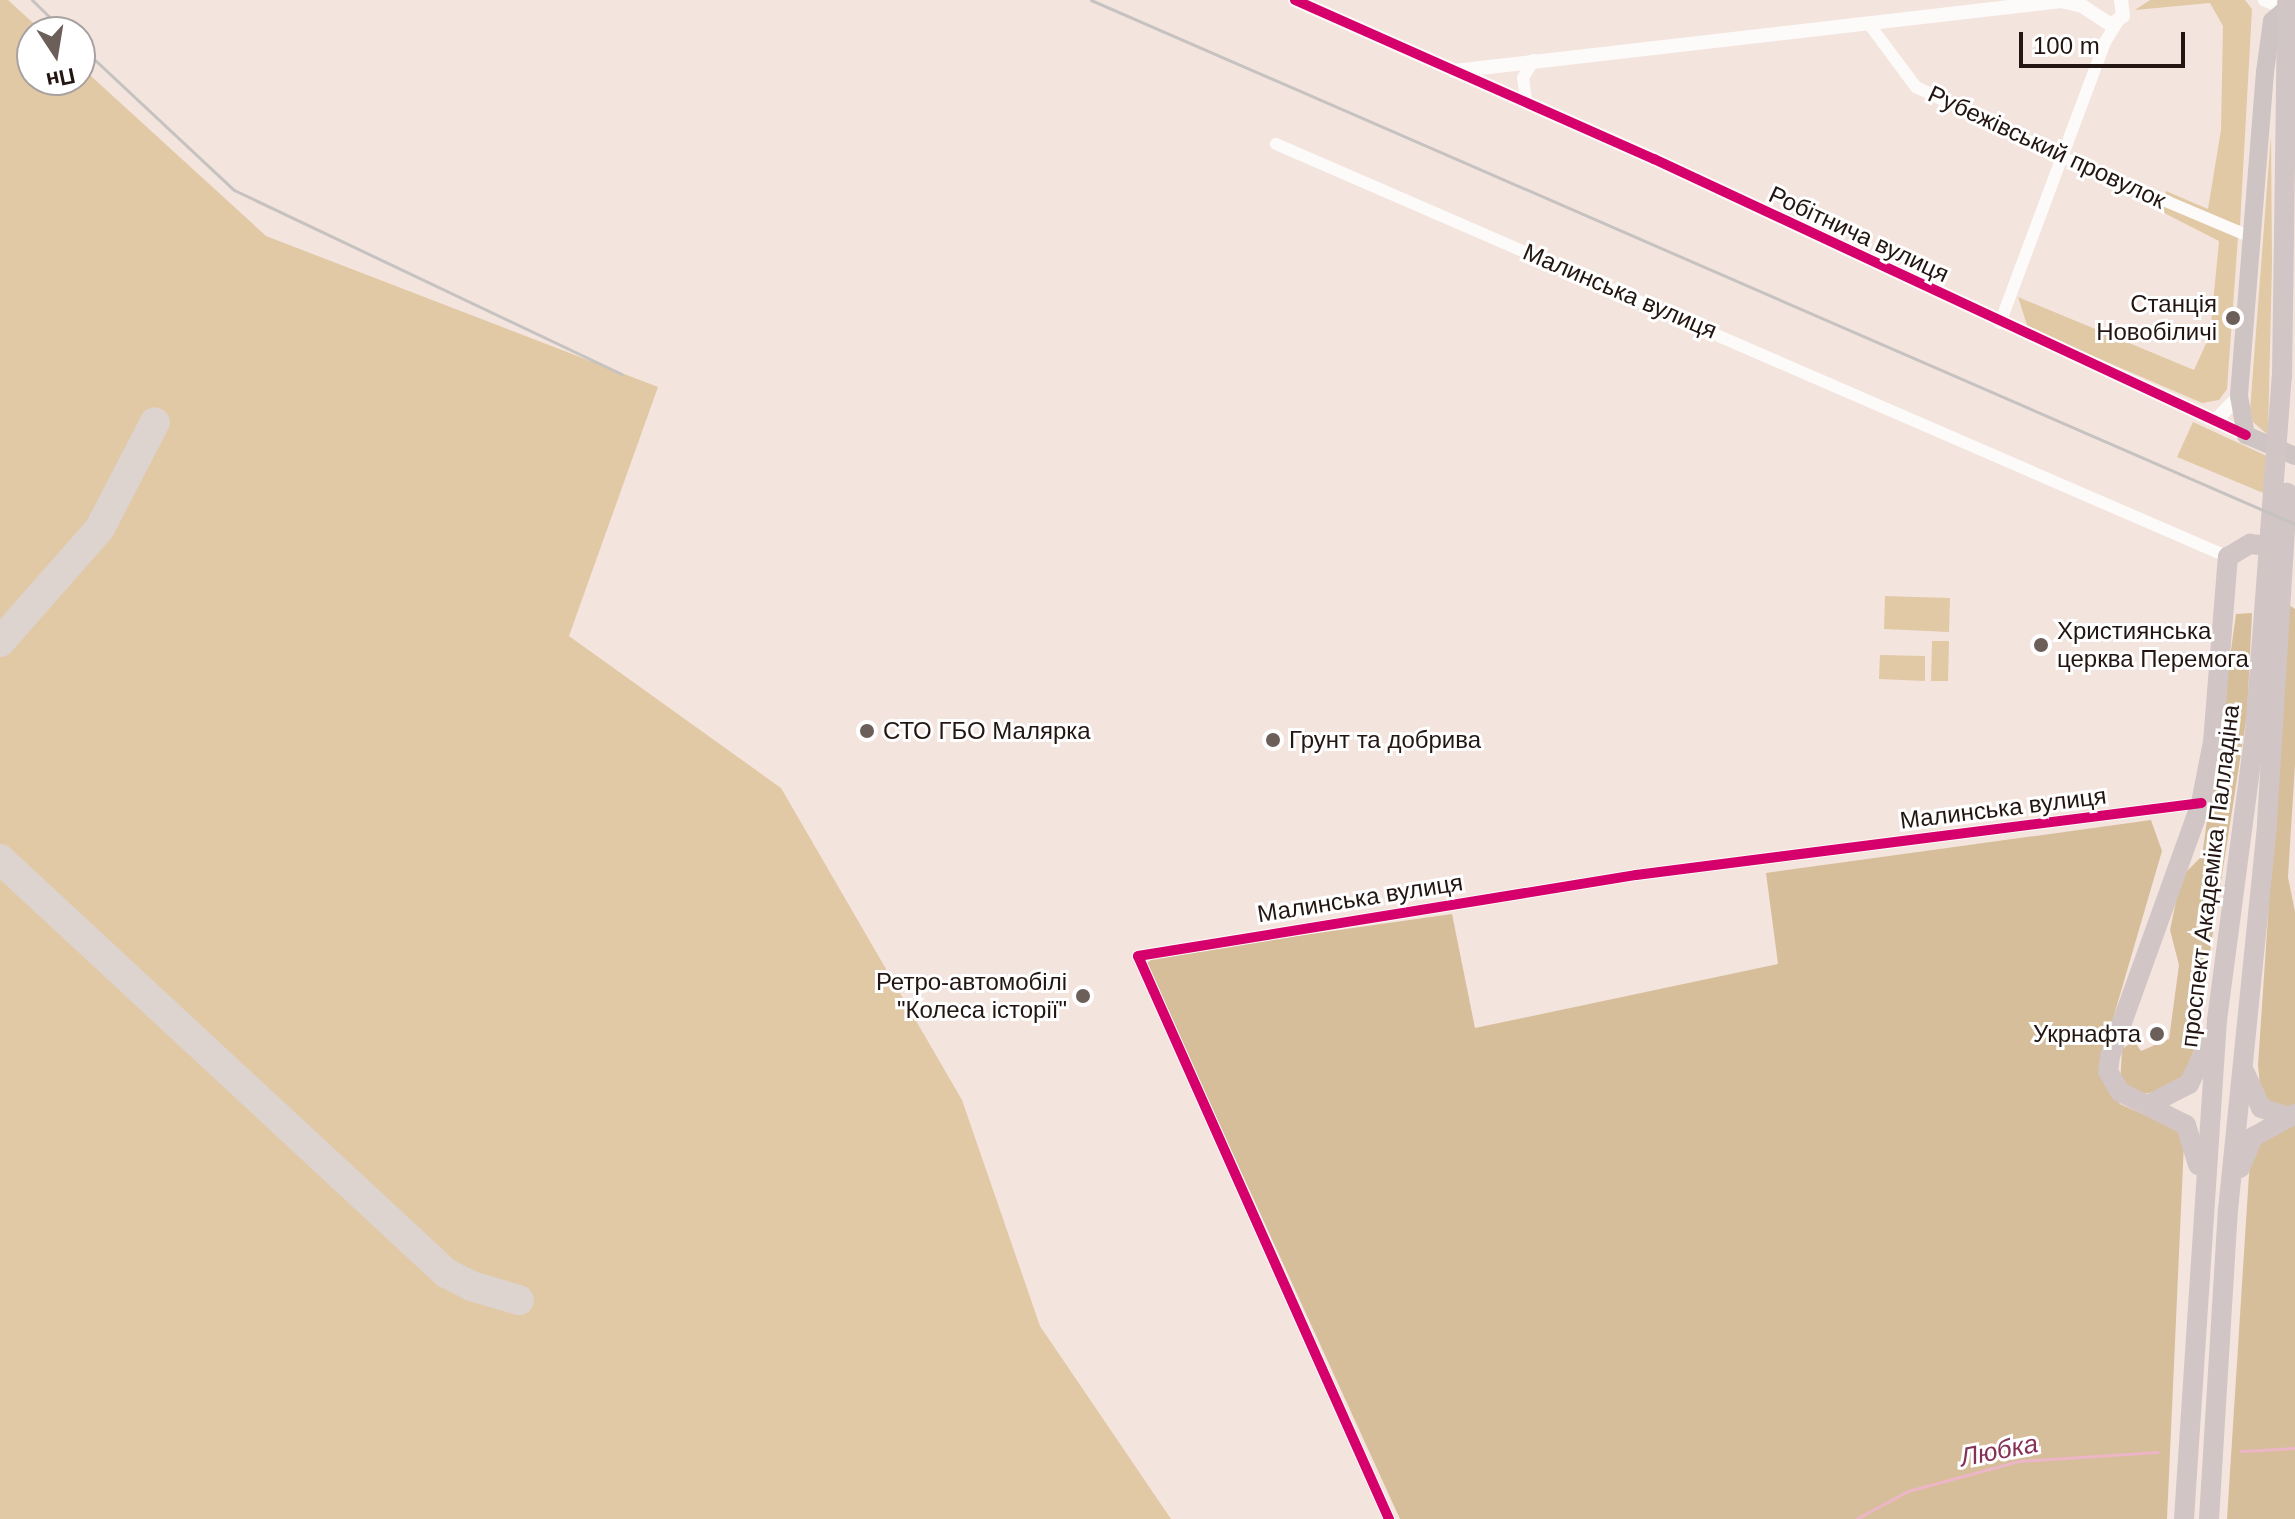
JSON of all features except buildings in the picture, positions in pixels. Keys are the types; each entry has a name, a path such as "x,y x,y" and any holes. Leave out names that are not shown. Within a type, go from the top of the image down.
{"highway":[{"name":"проспект Академіка Палладіна","path":"2209,1519 2228,1210 2267,823 2270,646 2291,377 2287,4"},
{"path":"2203,1187 2186,1125 2150,1104 2120,1092 2108,1071 2110,1056 2201,803 2213,742 2228,557 2235,550 2268,542 2295,555"},
{"name":"проспект Академіка Палладіна","path":"2184,1519 2203,1187 2217,1020 2270,646"},
{"path":"2150,1104 2189,1084 2217,1020"},
{"path":"2242,1057 2252,1097 2261,1108 2292,1116"},
{"path":"2228,1210 2246,1149 2268,1126 2292,1116"}],"main road":[{"path":"2246,435 2239,396 2251,237 2272,21 2287,4"},
{"name":"Робітнича вулиця","path":"2246,435 2295,456"}],"street":[{"name":"Робітнича вулиця","path":"1295,0 1526,101 2246,435"},
{"path":"2098,0 2097,18 2105,42"},
{"path":"2000,323 2105,42 2121,12 2134,0"},
{"path":"2265,0 2287,4"},
{"path":"1454,71 2065,1 2097,18 2121,12"},
{"name":"Рубежівський провулок","path":"1869,24 1916,87 2064,158 2251,237"},
{"path":"1526,101 1523,78 1534,60"},
{"name":"Малинська вулиця","path":"1276,144 2228,557"},
{"path":"2216,420 2239,396"},
{"name":"Малинська вулиця","path":"1389,1519 1138,956 1636,875 2201,803"}],"shaded area":[{"path":"0,0 8,0 26,16 16,16 16,96 96,96 96,81 266,236 658,387 569,636 781,788 962,1100 1040,1326 1171,1519 0,1519"},
{"path":"2150,0 2245,0 2252,9 2240,225 2236,227 2165,197 2166,191 2208,209 2221,130 2223,26 2210,3 2135,10"},
{"path":"2271,135 2268,435 2253,422 2250,410"},
{"path":"2072,166 2238,237 2227,389 2219,400 2202,403 2028,328 2018,297 2194,370 2210,335 2219,241"},
{"path":"2193,422 2269,457 2268,495 2177,457"},
{"path":"1885,596 1950,598 1949,632 1884,629"},
{"path":"2289,605 2295,609 2295,765 2288,877 2295,912 2295,1107 2270,1104 2260,1086 2258,1065"},
{"path":"2252,613 2247,715 2195,1048 2184,1074 2169,1089 2138,1095 2120,1085 2122,1049 2134,1041 2141,1051 2169,1039 2179,965 2170,930 2181,877 2202,856 2236,614"},
{"path":"1932,641 1949,641 1948,681 1931,681"},
{"path":"1880,655 1925,656 1925,681 1879,679"},
{"path":"2151,820 2162,851 2103,1053 2109,1090 2120,1104 2178,1130 2184,1143 2167,1519 1400,1519 1146,964 1156,956 1452,914 1475,1028 1778,964 1766,873"},
{"path":"2295,1125 2295,1519 2227,1519 2250,1159 2256,1143"}],"waterway":[{"name":"Любка","path":"2241,1451 2295,1448"},
{"name":"Любка","path":"1856,1519 1908,1491 2019,1461 2158,1452"}],"taxiway":[{"path":"0,642 100,528 155,422"},
{"path":"0,859 446,1273 471,1286 519,1300"}],"railway":[{"path":"32,0 48,16"},
{"path":"1091,0 2295,524"},
{"path":"96,61 234,190 622,374"}],"cycle path":[{"path":"1295,0 1654,159 2246,435"},
{"path":"1389,1519 1138,956 1636,875 2201,803"}],"place":[{"name":"Станція Новобіличі","path":"2233,318"},
{"name":"Християнська церква Перемога","path":"2041,645"},
{"name":"СТО ГБО Малярка","path":"867,731"},
{"name":"Грунт та добрива","path":"1273,740"},
{"name":"Ретро-автомобілі \"Колеса історії\"","path":"1083,996"},
{"name":"Укрнафта","path":"2157,1034"}]}
